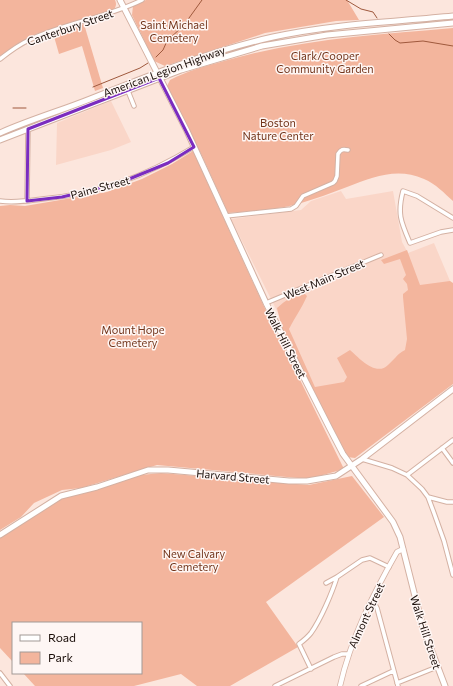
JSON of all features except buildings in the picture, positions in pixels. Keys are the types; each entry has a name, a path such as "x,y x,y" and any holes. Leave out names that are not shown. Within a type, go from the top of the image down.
{"main road":[{"name":"Walk Hill Street","path":"120,0 194,147 266,303 329,428 343,454 393,522 400,536 420,618 444,686"},
{"name":"American Legion Highway","path":"0,133 156,72 231,47 273,37 338,27 453,16"},
{"name":"American Legion Highway","path":"0,140 159,78 231,54 280,42 327,35 453,23"},
{"name":"Harvard Street","path":"0,535 61,496 97,487 148,470 168,470 270,480 307,481 336,476 362,459 453,389"}],"street":[{"name":"Canterbury Street","path":"0,59 24,43 37,37 124,9 142,0"},
{"path":"128,90 134,106"},
{"path":"28,128 28,201"},
{"name":"Paine Street","path":"0,201 28,201 89,192 139,176 168,163 194,147"},
{"path":"226,216 291,209 296,206 303,196 333,182 336,176 338,154 340,150 348,150"},
{"path":"453,218 417,196 403,191 399,205 400,217 410,243 441,232 453,230"},
{"name":"West Main Street","path":"266,303 381,255"},
{"path":"407,475 453,440"},
{"path":"442,448 453,463"},
{"path":"362,459 392,468 407,475 422,489 428,497 444,541 453,575"},
{"path":"428,497 453,502"},
{"name":"Almont Street","path":"340,686 348,654 372,599 397,552 402,549"},
{"path":"326,583 362,560 370,558 389,566"},
{"path":"311,669 299,644 310,634 315,626 332,593 337,577"},
{"path":"372,599 377,608 398,685 437,667"},
{"path":"275,686 334,657 342,654 348,654"},
{"path":"361,686 393,671"},
{"path":"0,673 10,686"}],"highlighted area":[{"path":"159,78 194,147 168,163 117,184 62,197 27,201 28,129"}],"shaded area":[{"path":"111,101 131,142 111,150 56,165 57,123"},
{"path":"341,191 346,199 393,191 402,242 408,253 434,243 453,288 453,337 320,397 231,219 301,210 311,201"}],"green space":[{"name":"Saint Michael Cemetery","path":"0,0 115,0 116,4 112,11 36,34 0,56"},
{"name":"Saint Michael Cemetery","path":"146,0 347,0 359,20 336,21 265,33 165,66 154,61 132,15 133,6"},
{"path":"84,24 103,88 95,91 82,46 59,54 53,33"},
{"name":"Boston Nature Center","path":"453,28 453,201 436,186 424,179 414,175 395,174 366,180 290,206 228,213 203,158 167,86 170,80 197,69 252,54 281,48 338,39"},
{"name":"Mount Hope Cemetery","path":"193,151 267,313 344,469 309,479 157,465 81,488 62,490 34,503 21,517 0,530 0,206 25,206 107,192 142,179 172,164"},
{"path":"407,250 420,285 450,281 453,283 453,384 355,458 347,457 282,328 277,308 286,300 293,297 301,294 305,294 307,296 289,329 315,387 344,382 347,377 337,358 350,350 373,368 383,368 405,350 407,339 403,294 408,290 407,284 403,279 406,275 400,259 384,264 381,260"},
{"name":"New Calvary Cemetery","path":"161,473 309,485 352,476 384,517 266,602 298,647 230,686 197,686 181,674 134,686 35,686 24,674 142,674 142,622 12,622 12,661 0,648 0,538 64,497 82,494 141,475"}],"waterway":[{"path":"156,57 163,50 167,41 184,25 202,0"},
{"path":"346,0 361,9 373,12 377,18"},
{"path":"389,34 400,43 423,41 453,46"},
{"path":"93,87 140,68 148,63"},
{"path":"13,108 26,108"}],"park label":[{"name":"Clark/Cooper Community Garden","path":"325,61"}]}
